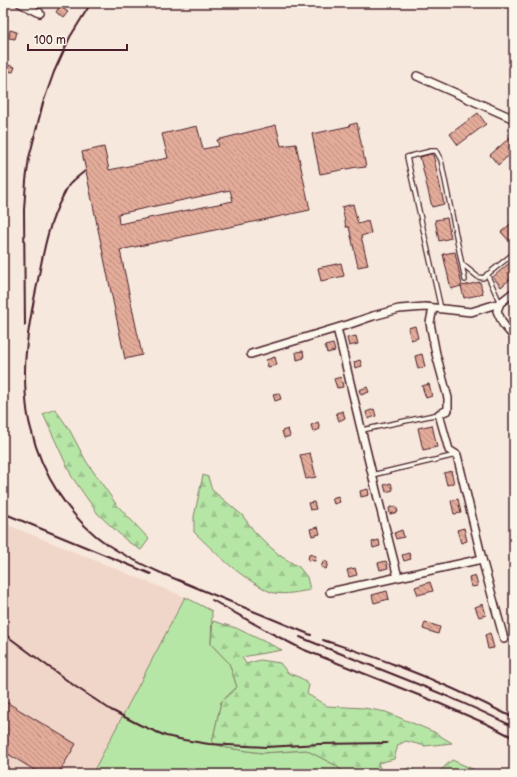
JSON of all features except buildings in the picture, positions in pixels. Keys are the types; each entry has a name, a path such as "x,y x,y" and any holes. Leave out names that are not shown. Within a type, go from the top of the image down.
{"street":[{"path":"20,3 40,13"},
{"path":"417,76 514,119"},
{"path":"251,354 399,309 425,307 472,312 500,303 514,292"},
{"path":"500,303 498,312 504,324 514,337"},
{"path":"433,308 430,323 436,354 448,398 448,410 439,414 449,450 457,455 482,559 504,639"},
{"path":"336,328 398,577"},
{"path":"330,592 482,559"}],"lane":[{"path":"441,309 407,156 436,151 441,160 466,280"},
{"path":"462,264 478,277 483,278 514,253"},
{"path":"487,274 500,303"},
{"path":"362,430 439,414"},
{"path":"372,475 457,455"}],"shaded area":[{"path":"3,523 185,597 92,774 3,774"}],"green space":[{"path":"55,409 69,429 86,461 116,504 149,539 141,550 127,541 98,514 72,477 43,414"},
{"path":"203,475 208,477 212,490 242,515 254,531 269,546 282,557 299,567 307,577 310,590 283,594 274,593 267,590 235,569 194,532 194,517"},
{"path":"185,597 212,611 211,644 229,663 237,687 221,702 212,743 227,748 262,753 306,750 335,765 346,774 92,774"},
{"path":"213,621 236,628 282,650 242,657 246,664 260,660 280,663 288,673 301,678 309,685 307,694 327,706 364,708 386,712 434,732 452,743 425,746 406,741 398,745 394,759 378,763 382,774 346,774 335,765 306,750 262,753 227,748 212,743 221,702 237,687 229,663 211,644"},
{"path":"452,760 484,774 438,774"},
{"path":"410,767 417,774 398,774"}],"railway":[{"path":"25,325 24,210 29,158 43,103 54,72 70,37 91,3"},
{"path":"85,171 69,185 53,217 44,250 27,339 25,361 26,400 31,429 42,463 69,509 94,534 114,549 161,573 311,635"},
{"path":"3,513 151,574"},
{"path":"212,600 302,649 436,702 487,724 514,738"},
{"path":"3,633 76,687 111,710 166,736 209,744 266,747 320,744 387,743"},
{"path":"300,637 435,691 514,727"},
{"path":"323,640 424,676 470,696 514,718"}]}
